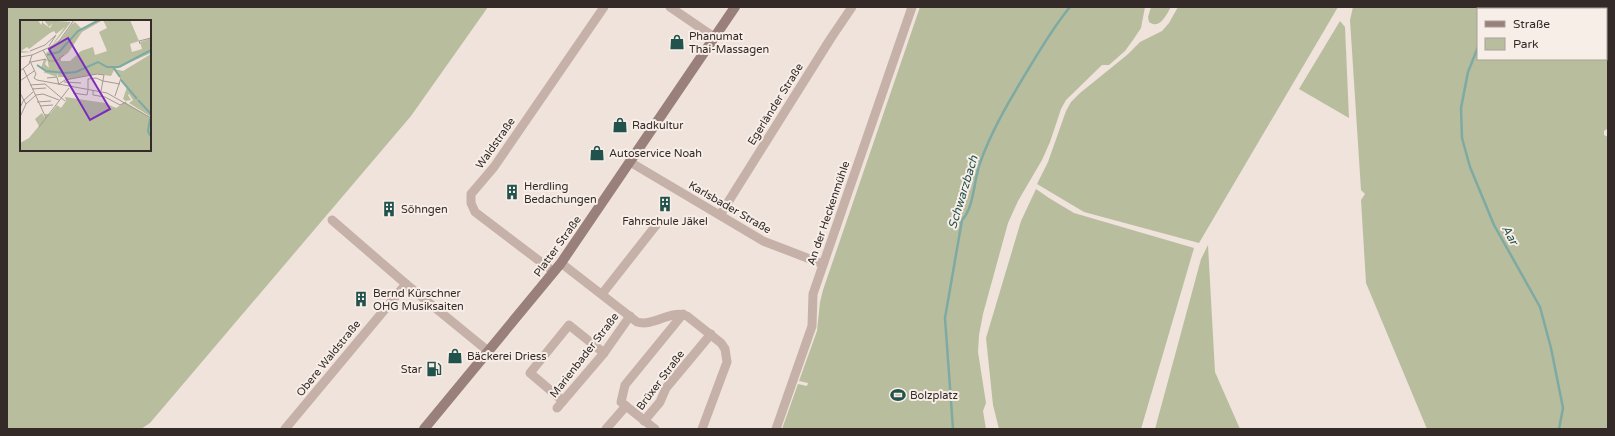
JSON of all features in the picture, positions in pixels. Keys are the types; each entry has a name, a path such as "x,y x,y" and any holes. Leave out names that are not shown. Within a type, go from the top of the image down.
{"main road":[{"name":"Platter Straße","path":"424,429 554,272 735,7"}],"street":[{"name":"Waldstraße","path":"554,272 475,212 471,203 471,194 494,167 604,7"},
{"path":"670,7 714,37"},
{"name":"Egerländer Straße","path":"720,215 830,38 852,7"},
{"name":"An der Heckenmühle","path":"776,429 812,326 813,294 912,7"},
{"name":"Karlsbader Straße","path":"630,162 772,246 823,264"},
{"path":"332,220 406,284 488,351"},
{"path":"602,294 657,224"},
{"path":"561,262 637,322 647,323 683,314 711,334 725,349 727,362 702,429"},
{"name":"Obere Waldstraße","path":"285,429 406,284"},
{"path":"655,429 621,402 625,385 683,314"},
{"name":"Marienbader Straße","path":"604,353 569,325 530,373 560,405 604,353 630,316"},
{"name":"Brüxer Straße","path":"644,421 660,402 666,388 711,334"},
{"path":"606,429 626,406"}],"green space":[{"path":"7,7 488,7 411,116 150,423 141,429 7,429"},
{"path":"920,7 1145,7 1141,28 1125,51 1109,65 1102,65 1066,100 1061,109 1050,142 1042,160 1018,201 1008,223 983,314 979,335 978,352 986,403 983,411 986,429 782,429 798,384 807,386 808,383 799,381 817,331 820,302 823,290"},
{"path":"1151,7 1171,7 1159,23 1153,24 1149,22 1148,17"},
{"path":"1178,7 1338,7 1199,243 1084,212 1037,184 1048,162 1066,111 1071,102 1127,55 1140,42 1162,31 1169,23"},
{"path":"1353,7 1608,7 1608,128 1604,131 1604,135 1608,137 1608,429 1427,429 1366,283 1361,200 1365,194 1361,190 1350,20"},
{"path":"1340,21 1345,27 1349,118 1299,89"},
{"path":"1036,189 1074,213 1194,248 1141,429 999,429 993,405 986,338 1021,221"},
{"path":"1208,245 1215,372 1240,429 1155,429 1201,259"}],"waterway":[{"name":"Schwarzbach","path":"953,429 945,318 962,220 969,208 980,163 1002,114 1043,44 1070,7"},
{"name":"Aar","path":"1477,50 1468,72 1461,108 1462,138 1470,167 1494,225 1540,307 1551,348 1563,408 1559,429"}],"place":[{"name":"Phanumat Thai-Massagen","path":"677,42"},
{"name":"Radkultur","path":"620,125"},
{"name":"Autoservice Noah","path":"597,153"},
{"name":"Herdling Bedachungen","path":"512,192"},
{"name":"Fahrschule Jäkel","path":"665,204"},
{"name":"Söhngen","path":"389,209"},
{"name":"Bernd Kürschner OHG Musiksaiten","path":"361,299"},
{"name":"Bäckerei Driess","path":"455,356"},
{"name":"Star","path":"434,369"},
{"name":"Bolzplatz","path":"898,395"}]}
